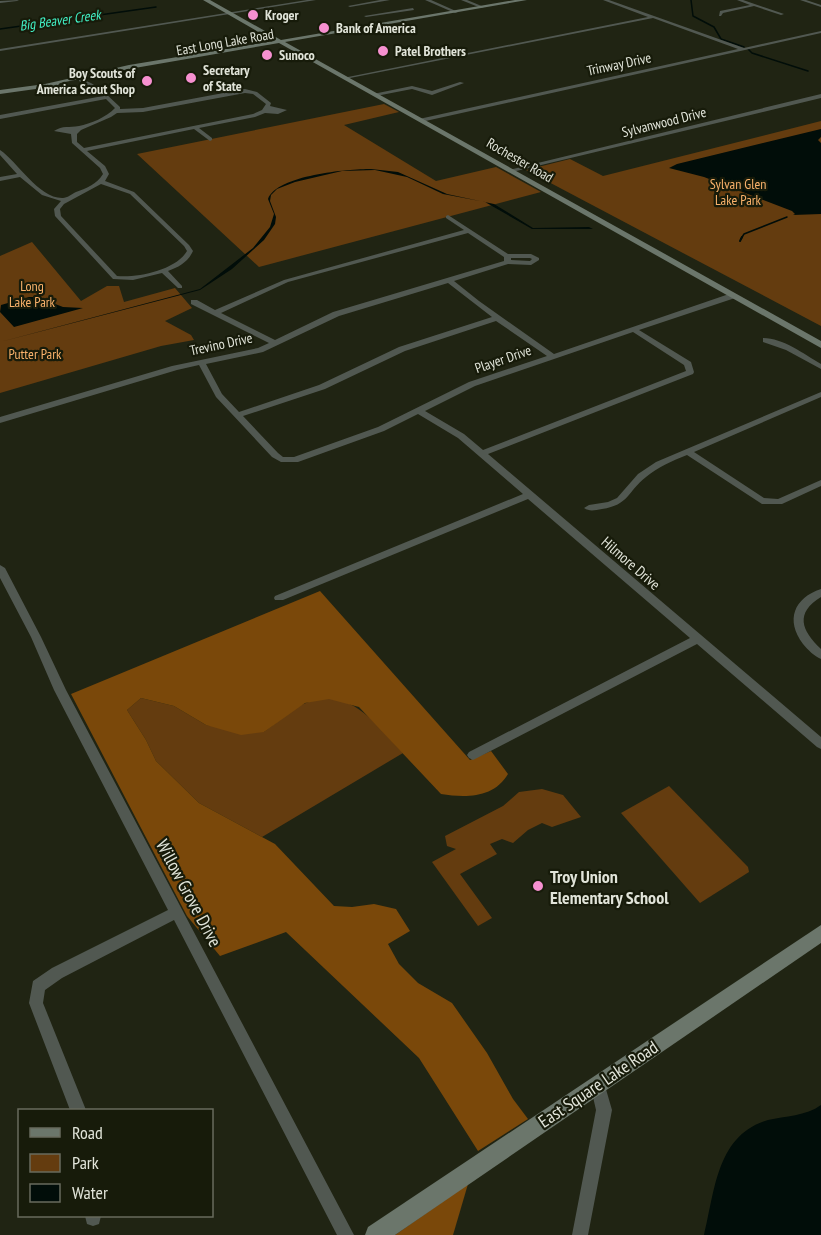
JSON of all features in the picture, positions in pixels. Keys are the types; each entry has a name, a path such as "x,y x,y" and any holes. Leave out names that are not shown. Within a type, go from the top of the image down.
{"main road":[{"name":"Rochester Road","path":"206,0 821,345"},
{"name":"East Long Lake Road","path":"0,92 524,0"},
{"name":"East Long Lake Road","path":"69,80 85,79 130,69"},
{"name":"East Square Lake Road","path":"376,1235 821,933"}],"street":[{"path":"0,2 17,0"},
{"path":"282,0 290,4"},
{"path":"0,50 314,0"},
{"path":"367,0 393,12"},
{"path":"350,6 388,0"},
{"path":"427,0 456,12"},
{"path":"464,0 482,8"},
{"path":"605,0 744,49"},
{"path":"740,0 782,14"},
{"path":"802,0 821,6"},
{"path":"720,15 721,12 755,5"},
{"path":"366,16 413,9"},
{"path":"345,78 654,17"},
{"name":"Trinway Drive","path":"421,120 821,32"},
{"path":"85,79 118,106 117,111"},
{"path":"376,94 412,87 432,93 462,83"},
{"path":"82,150 195,127 266,109 265,100 245,91 147,109 117,111 76,131 73,140 82,150 106,171 106,176 101,182 64,200 57,209 58,216 114,277 128,279 164,270 186,260 190,253 188,247 129,192 101,182"},
{"name":"Sylvanwood Drive","path":"512,170 821,96"},
{"path":"0,117 108,97"},
{"path":"195,127 210,139"},
{"path":"0,152 39,192 64,200"},
{"path":"0,179 21,175"},
{"path":"447,217 469,231"},
{"path":"214,313 286,281 469,231"},
{"name":"Trevino Drive","path":"0,420 165,371 254,352 329,317 450,281 508,259 469,231"},
{"path":"164,270 180,287"},
{"path":"450,281 497,318 552,356"},
{"name":"Player Drive","path":"238,415 275,455 288,460 299,459 372,433 460,388 732,296"},
{"path":"194,302 276,343"},
{"path":"201,362 216,391 238,415 322,387 402,349 497,318"},
{"path":"481,454 690,372 688,364 633,329"},
{"path":"766,340 789,348 821,367"},
{"path":"589,508 615,503 626,495 645,472 821,394"},
{"name":"Hilmore Drive","path":"418,410 456,433 821,744"},
{"path":"688,452 762,501 779,502 821,483"},
{"path":"279,598 529,495"},
{"name":"Willow Grove Drive","path":"0,568 36,637 60,690 346,1235"},
{"path":"821,592 802,604 798,620 801,634 821,655"},
{"path":"473,755 698,639"},
{"path":"78,1109 36,1003 38,986 57,973 177,912"},
{"path":"580,1235 604,1110 598,1084"}],"green space":[{"path":"384,104 399,112 344,125 436,181 496,167 541,192 259,267 137,154"},
{"name":"Sylvan Glen Lake Park","path":"821,121 821,326 526,170 570,159 603,176"},
{"name":"Putter Park","path":"32,242 81,301 107,286 119,286 124,302 175,288 192,308 165,321 191,335 194,340 161,346 0,393 0,256"},
{"path":"141,698 174,706 206,725 264,732 306,703 322,699 336,700 361,711 403,753 262,837 199,803 156,761 127,710"},
{"path":"669,786 748,867 749,872 700,903 621,813"},
{"path":"542,789 563,795 581,817 552,827 542,823 528,830 513,843 502,839 490,844 497,854 460,874 492,918 478,926 432,862 456,849 447,846 445,836 503,806 519,792"}],"shaded area":[{"path":"320,591 470,760 491,751 508,774 502,782 487,792 469,796 441,794 359,707 329,699 305,703 264,732 241,735 206,725 174,706 141,698 127,710 156,761 199,803 275,844 334,906 352,907 374,904 396,909 410,931 388,944 399,964 418,983 452,1003 487,1053 513,1099 528,1119 478,1151 419,1058 286,932 220,956 187,916 71,694"},
{"path":"468,1184 453,1235 395,1235"}],"water":[{"path":"821,129 821,137 818,140 821,143 821,214 793,215 795,214 792,211 704,177 669,168 677,164"},
{"path":"371,169 398,172 447,194 481,201 443,194 407,177 375,170 342,171 295,182 277,189 298,179 346,170"},
{"path":"271,195 270,201 276,217 275,224 264,240 232,269 200,290 0,342 200,289 253,248 270,227 274,214 268,199"},
{"path":"485,202 494,204 533,228 589,227 593,229 532,229"},
{"path":"37,297 63,307 83,308 14,327 0,312 1,305"},
{"path":"821,1105 821,1235 704,1235 715,1184 728,1152 738,1138 751,1127 768,1120 802,1114"}],"waterway":[{"name":"Big Beaver Creek","path":"691,0 693,16 714,27 721,39 744,47"},
{"name":"Big Beaver Creek","path":"0,29 156,7"},
{"name":"Big Beaver Creek","path":"748,49 752,53 808,71"},
{"path":"741,239 744,234 787,217"}],"place":[{"name":"Kroger","path":"253,15"},
{"name":"Bank of America","path":"324,28"},
{"name":"Patel Brothers","path":"383,51"},
{"name":"Sunoco","path":"267,55"},
{"name":"Secretary of State","path":"191,78"},
{"name":"Boy Scouts of America Scout Shop","path":"147,81"},
{"name":"Troy Union Elementary School","path":"538,886"}],"park label":[{"name":"Long Lake Park","path":"32,294"}]}
